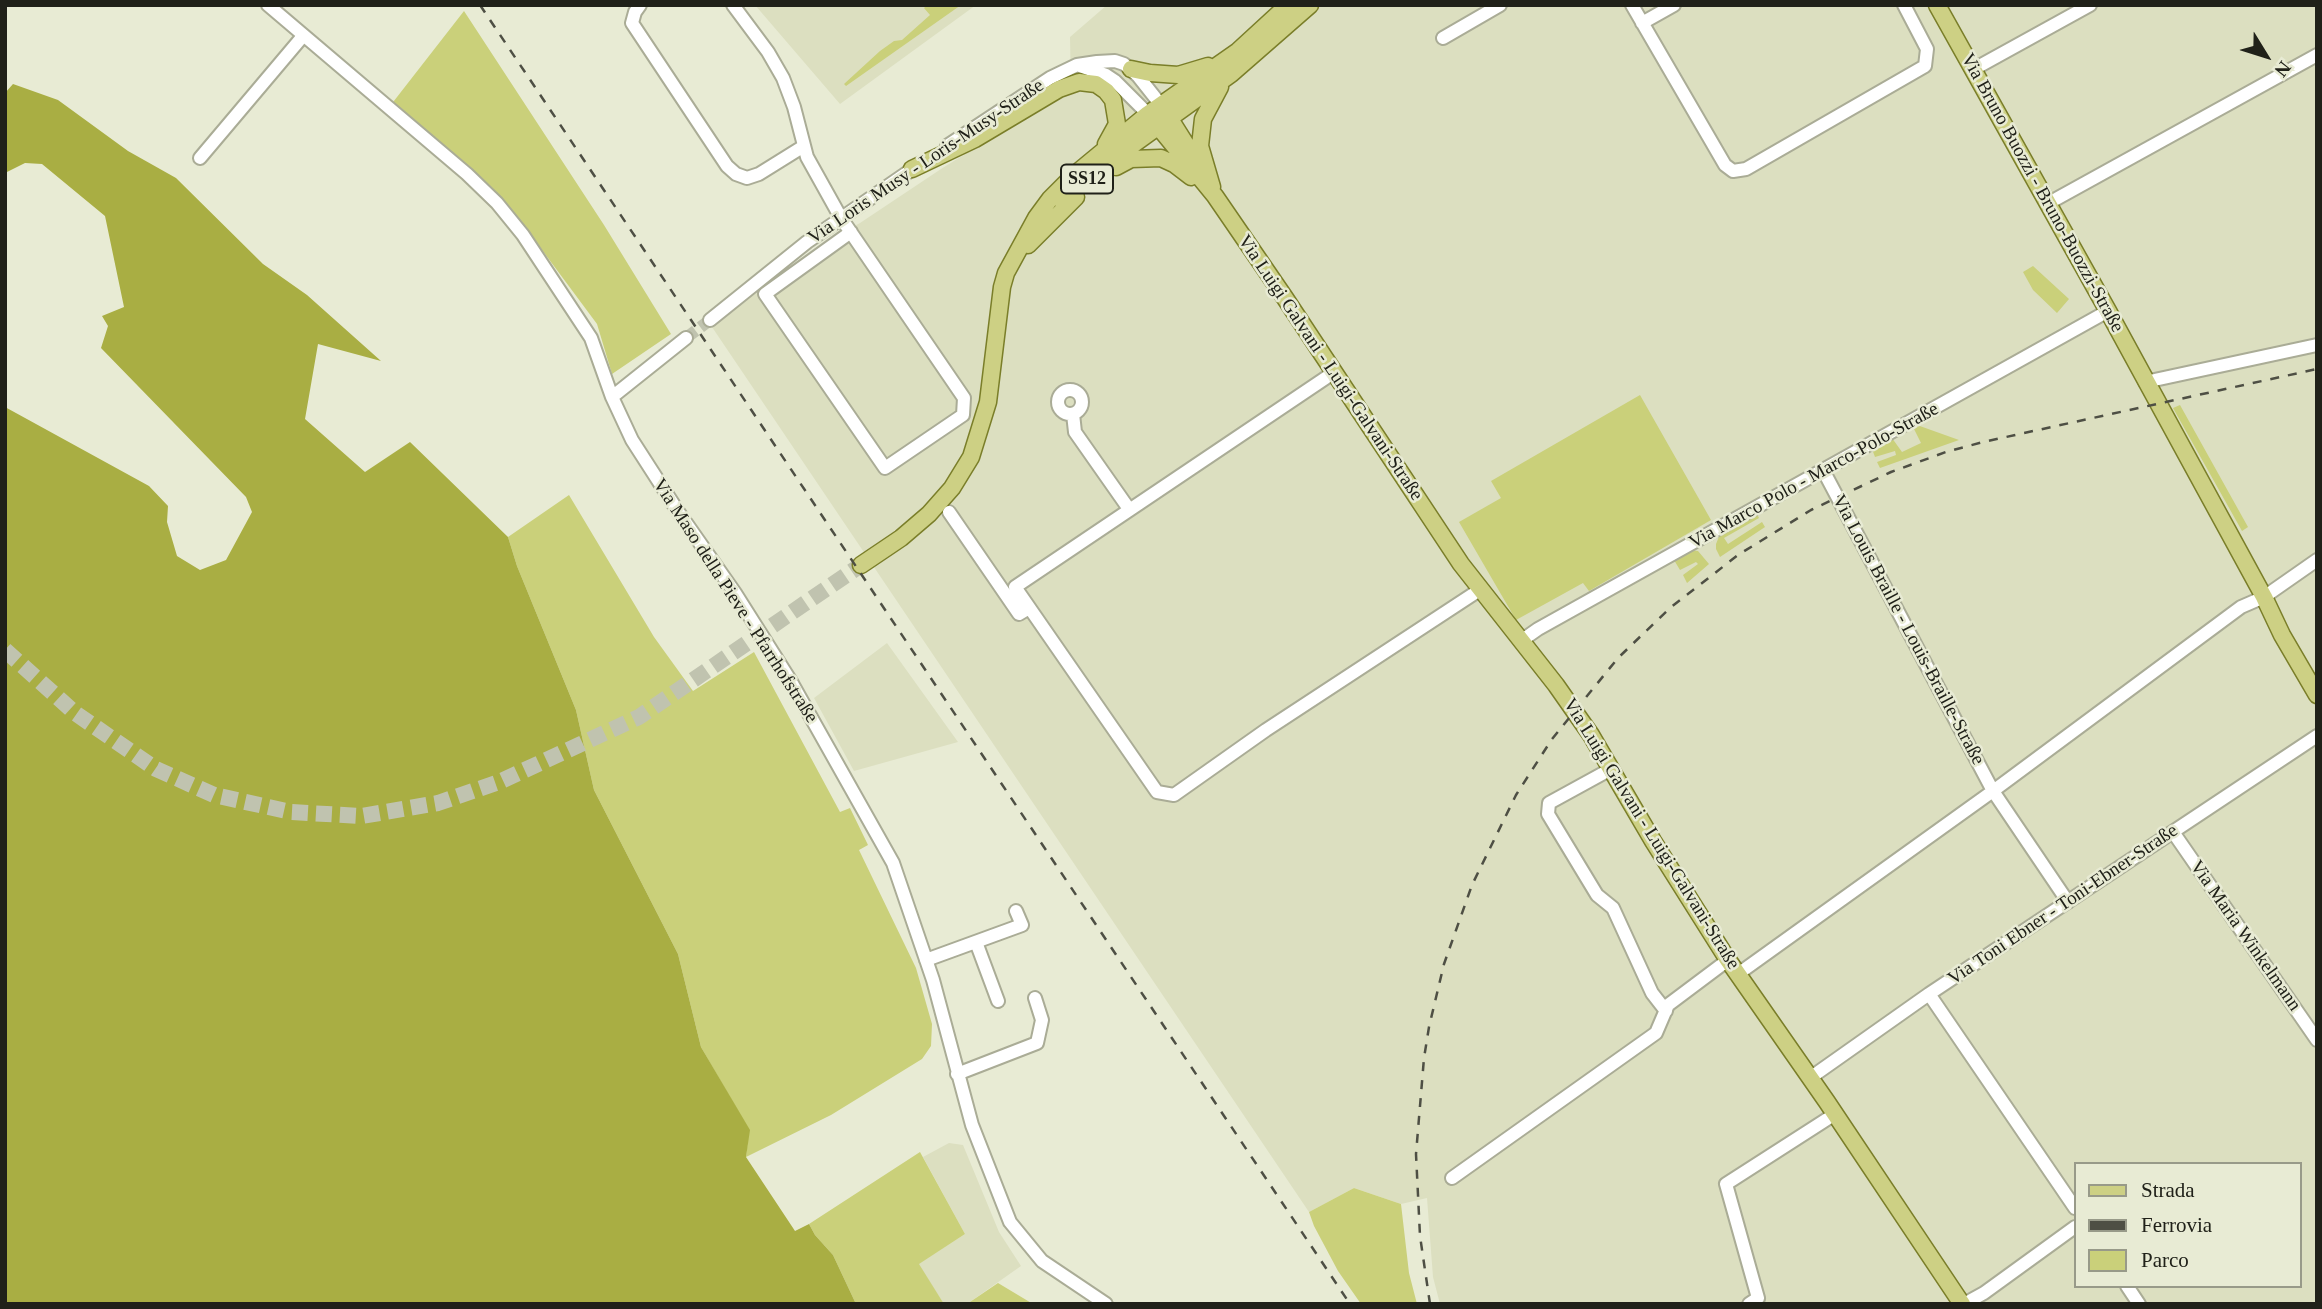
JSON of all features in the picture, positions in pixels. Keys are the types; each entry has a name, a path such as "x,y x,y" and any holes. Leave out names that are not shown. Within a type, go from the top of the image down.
{"main road":[{"path":"1073,176 1154,110 1233,55 1288,5"},
{"path":"1165,123 1231,74 1310,5"},
{"name":"Via Bruno Buozzi - Bruno-Buozzi-Straße","path":"1937,5 2108,311 2317,695"},
{"path":"1131,69 1178,75 1197,71 1233,55"},
{"path":"1215,196 1200,146 1203,119 1216,92 1231,74"},
{"path":"912,169 975,139 1068,84 1091,82 1106,91 1113,100 1117,124 1111,138 1073,176"},
{"path":"1154,110 1215,196"},
{"name":"SS12","path":"861,565 901,538 929,514 952,488 971,457 988,402 1003,299 1016,264 1044,221 1072,191 1165,123"},
{"path":"1028,245 1088,186 1131,159 1169,161 1215,196"},
{"name":"SS12","path":"1003,299 1002,287 1009,265 1036,218 1060,187 1073,176"},
{"name":"Via Luigi Galvani - Luigi-Galvani-Straße","path":"1215,196 1442,537 1591,735 1653,841 1728,960 1963,1304"}],"street":[{"name":"Via Maso della Pieve - Pfarrhofstraße","path":"268,5 500,205 591,338 612,397 632,440 790,680 893,863 926,960 972,1125 1010,1222 1042,1261 1106,1304"},
{"path":"640,5 632,23 727,166 736,174 747,178 759,174 804,146"},
{"path":"733,5 768,52 783,78 804,146 819,180 841,218 851,232 964,398 963,415 885,468 765,294 851,232"},
{"path":"1443,38 1500,5"},
{"path":"1632,5 1725,165 1733,171 1746,169 1925,66 1927,49 1903,5"},
{"path":"1642,23 1674,5"},
{"path":"1974,69 2090,5"},
{"path":"200,158 303,36"},
{"path":"2047,204 2317,55"},
{"path":"1077,65 1115,61 1131,69 1154,110"},
{"path":"1077,65 1106,75 1154,110"},
{"name":"Via Loris Musy - Loris-Musy-Straße","path":"709,320 772,268 841,218 1057,74 1077,65"},
{"name":"Via Marco Polo - Marco-Polo-Straße","path":"1521,641 1538,629 2108,311"},
{"path":"612,397 686,338"},
{"path":"2145,382 2317,345"},
{"path":"1333,373 1015,587 1028,608 1157,792 1174,794 1300,707 1481,589"},
{"path":"1073,414 1075,432 1129,509"},
{"name":"Via Louis Braille - Louis-Braille-Straße","path":"1822,470 1993,790 2068,902"},
{"path":"949,512 1019,614 1028,608"},
{"path":"1738,974 2241,607 2264,597 2317,559"},
{"name":"Via Toni Ebner - Toni-Ebner-Straße","path":"1810,1078 1929,994 2317,736"},
{"path":"1611,769 1549,803 1548,814 1597,895 1612,908 1652,993 1666,1011"},
{"name":"Via Maria Winkelmann","path":"2173,832 2317,1040"},
{"path":"926,960 1022,925 1016,911"},
{"path":"976,942 999,1001"},
{"path":"1452,1178 1656,1032 1668,1005 1728,960"},
{"path":"1929,994 2074,1207"},
{"path":"957,1074 1037,1043 1042,1020 1035,998"},
{"path":"1749,1304 1758,1298 1726,1184 1835,1114"},
{"path":"1963,1304 1984,1293 2074,1228"},
{"path":"2128,1288 2139,1304"}],"shaded area":[{"path":"755,5 976,5 840,104"},
{"path":"1107,5 2317,5 2317,1304 1440,1304 1433,1277 1427,1198 1401,1204 1354,1188 1309,1212 712,327 834,237 1071,88 1070,37"},
{"path":"13,84 58,100 128,151 176,178 263,264 307,295 381,361 318,344 305,419 365,472 410,442 508,537 517,566 576,710 594,790 678,954 701,1047 750,1130 746,1157 795,1231 809,1224 833,1255 856,1304 5,1304 5,407 149,486 168,506 167,522 177,556 200,570 226,560 252,512 246,497 101,348 108,326 102,316 124,307 105,216 42,164 25,163 5,173 5,93"},
{"path":"887,643 958,742 854,771 814,698"},
{"path":"949,1143 963,1145 999,1232 1021,1266 967,1304 944,1304 918,1264 965,1234 923,1157"}],"green space":[{"path":"927,5 961,5 846,86 844,84 880,51 894,41 902,40 930,15 924,8"},
{"path":"464,11 604,225 671,334 612,374 597,324 519,219 470,169 390,106"},
{"path":"2033,266 2069,299 2057,313 2033,290 2023,272"},
{"path":"1640,395 1711,520 1589,591 1583,583 1516,620 1459,522 1501,498 1491,481"},
{"path":"2180,405 2248,527 2242,531 2173,408"},
{"path":"1917,425 1959,440 1880,468 1877,462 1896,455 1895,451 1875,457 1872,449 1892,438 1902,452 1921,443 1913,427"},
{"path":"569,495 654,637 693,691 754,652 840,812 850,808 868,845 859,850 916,968 932,1024 931,1046 922,1059 831,1115 746,1157 749,1130 701,1047 678,954 594,790 576,710 517,566 508,537"},
{"path":"1757,514 1759,518 1724,538 1728,544 1762,522 1765,527 1720,557 1716,544 1720,534"},
{"path":"1691,550 1698,551 1709,564 1687,583 1683,575 1698,564 1696,562 1680,570 1674,560"},
{"path":"920,1152 965,1234 919,1264 944,1304 856,1304 833,1255 809,1224"},
{"path":"1354,1188 1401,1204 1409,1273 1417,1304 1361,1304 1338,1271 1309,1212"},
{"path":"998,1283 1033,1304 967,1304"}],"tunnel":[{"path":"686,338 710,320"},
{"path":"5,650 75,713 156,769 214,795 291,812 362,816 438,803 499,782 639,717 861,565"}],"railway":[{"path":"480,5 1350,1304"},
{"path":"1430,1304 1420,1236 1416,1154 1424,1058 1444,964 1472,885 1516,795 1552,739 1618,658 1670,608 1738,555 1811,510 1891,472 1983,442 2317,369"}]}
